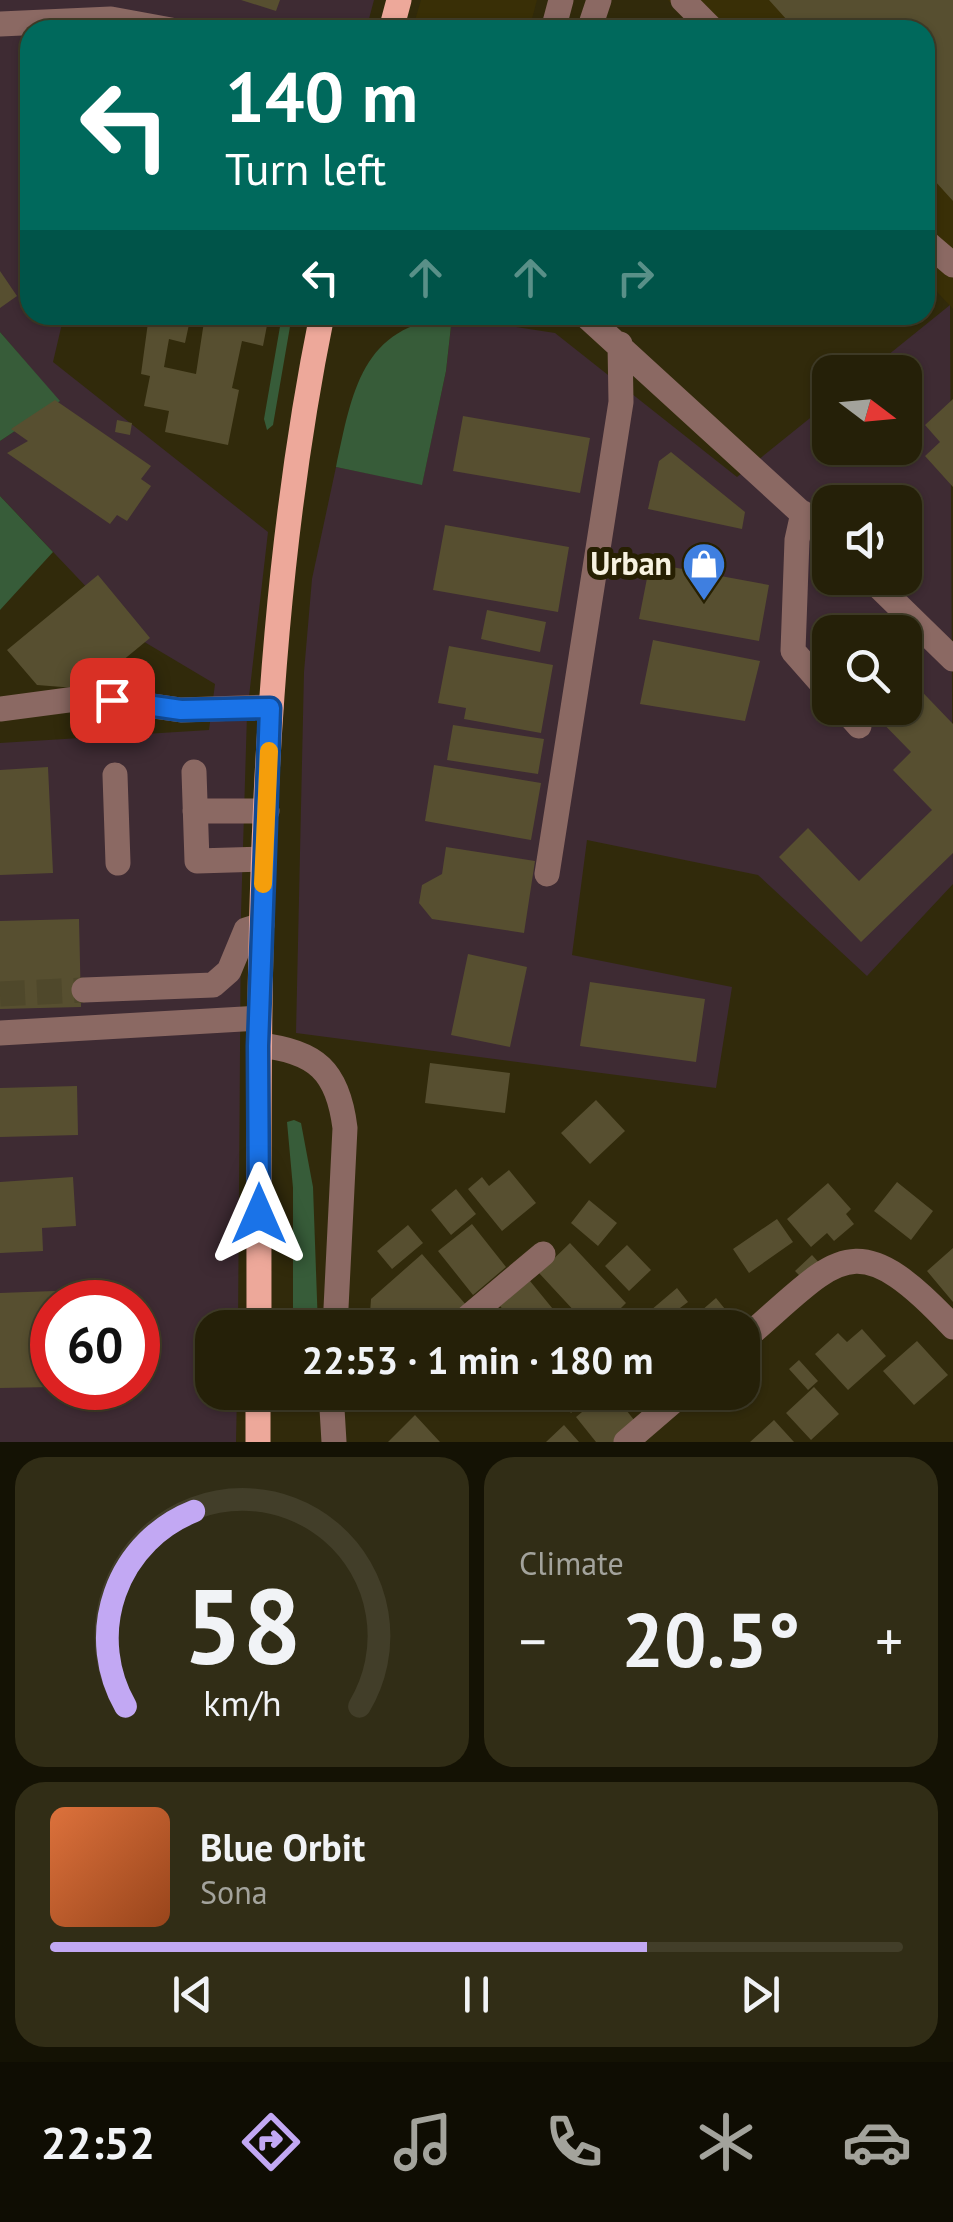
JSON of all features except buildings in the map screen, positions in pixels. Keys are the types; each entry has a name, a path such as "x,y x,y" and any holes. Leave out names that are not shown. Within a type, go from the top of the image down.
{"main road":[{"path":"259,1310 258,1046 270,708 304,404 320,325"},
{"path":"258,1410 258,1442"}],"street":[{"path":"684,0 704,20"},
{"path":"90,20 117,20"},
{"path":"597,325 812,521"},
{"path":"546,874 621,402 620,344"},
{"path":"804,513 796,540 793,651 812,673"},
{"path":"887,595 953,659"},
{"path":"0,709 91,698 167,709 270,708"},
{"path":"194,772 197,861 264,859"},
{"path":"115,775 118,863"},
{"path":"196,811 267,811"},
{"path":"84,990 213,985 229,972 246,930 262,925"},
{"path":"0,1033 259,1018"},
{"path":"258,1046 287,1048 311,1058 341,1097 345,1128 336,1310"},
{"path":"476,1310 543,1254"},
{"path":"760,1327 830,1267 852,1259 898,1274 953,1326"},
{"path":"331,1410 334,1442"},
{"path":"626,1442 663,1410"}],"shaded area":[{"path":"0,0 374,0 369,20 20,20 20,325 62,325 53,362 268,532 247,714 241,914 238,1310 195,1310 195,1410 237,1410 236,1442 0,1442 0,743 209,730 215,684 131,634 0,496 0,441 59,401 0,332"},
{"path":"421,0 537,0 532,20 415,20"},
{"path":"668,0 953,0 953,309 935,290 935,20 686,20"},
{"path":"950,305 953,884 867,976 758,875 587,840 572,955 732,987 716,1088 296,1033 304,672 312,579 336,467 422,484 446,371 451,325 504,325 555,333 737,477 812,417 812,465 922,465 922,355 888,355 925,325 935,325 935,317"}],"green space":[{"path":"280,325 290,325 273,425 267,430 264,419"},
{"path":"417,325 451,325 446,371 422,485 336,467 348,413 366,367 398,333"},
{"path":"0,332 60,401 0,441"},
{"path":"0,496 53,552 0,610"},
{"path":"287,1122 301,1123 313,1187 317,1310 293,1310 293,1188"}],"tunnel":[{"path":"0,994 84,990"}],"slow traffic":[{"path":"263,884 269,751"}],"place":[{"name":"Urban","path":"704,602"}],"route":[{"path":"112,700 181,710 270,708 258,1046 259,1214"}]}
